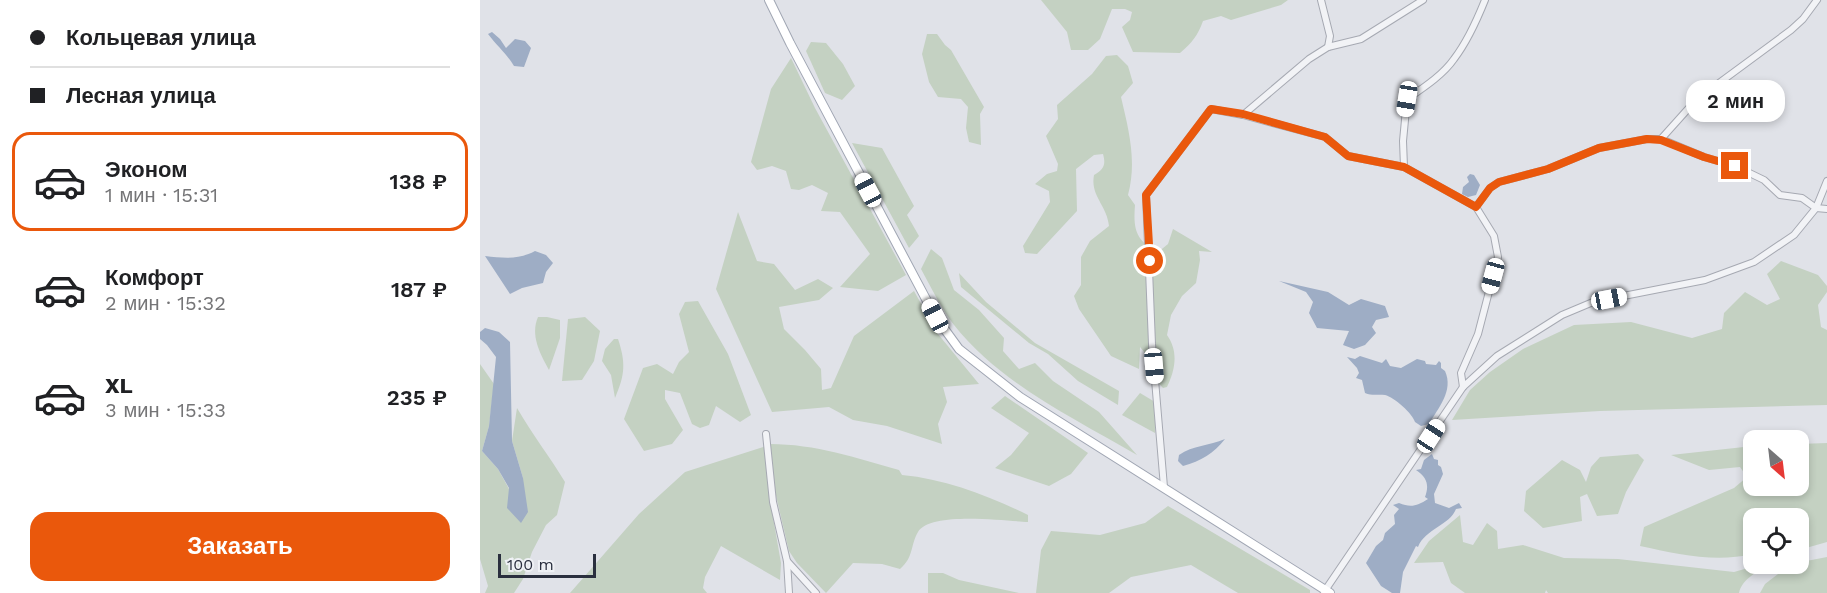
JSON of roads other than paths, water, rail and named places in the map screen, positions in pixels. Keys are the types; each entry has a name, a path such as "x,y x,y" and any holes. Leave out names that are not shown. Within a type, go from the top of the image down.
{"main road":[{"path":"769,0 935,316 959,349 1020,397 1326,592"}],"street":[{"path":"1320,0 1330,36 1328,47"},
{"path":"1243,114 1328,47 1360,39 1423,0"},
{"path":"1404,167 1403,141 1407,99 1427,85 1454,60 1485,0"},
{"path":"1661,140 1696,100 1791,30 1803,20 1817,0"},
{"path":"1164,487 1152,345 1146,195 1211,109 1243,114 1325,137 1348,156 1404,167 1476,207 1494,236 1498,257 1478,334 1461,373 1463,387"},
{"path":"1476,207 1490,188 1499,182 1548,169 1599,148 1647,139 1661,140 1735,166 1764,180 1780,195 1802,198 1816,208 1827,209"},
{"path":"1326,592 1463,387 1497,356 1577,308 1609,299 1712,278 1754,262 1794,235 1816,208 1827,181"},
{"path":"766,434 773,502 787,561 789,593"},
{"path":"787,561 816,593"}],"water":[{"path":"492,32 506,48 515,39 525,41 531,48 524,67 514,66 488,34"},
{"path":"1470,174 1474,175 1480,185 1476,195 1468,197 1462,194 1463,187 1469,182 1467,177"},
{"path":"535,251 546,255 553,263 546,272 543,283 522,288 510,294 485,256 517,257"},
{"path":"1279,281 1328,292 1349,305 1361,299 1385,306 1389,317 1376,320 1372,327 1376,333 1365,345 1354,349 1343,345 1349,331 1317,328 1309,313 1313,302 1306,292"},
{"path":"485,328 499,332 510,342 512,441 523,478 528,512 521,523 507,508 509,488 498,469 482,451 489,426 496,357 480,339 480,332"},
{"path":"1360,356 1382,363 1386,359 1390,366 1401,368 1417,359 1425,361 1426,364 1436,365 1439,361 1441,368 1445,371 1448,385 1444,399 1429,424 1421,426 1415,422 1407,410 1389,396 1365,393 1362,380 1356,378 1359,373 1357,368 1347,357 1355,359"},
{"path":"1225,439 1207,456 1196,462 1183,466 1178,461 1179,455 1184,452"},
{"path":"1432,454 1434,459 1438,460 1443,474 1434,494 1435,503 1449,508 1459,503 1462,508 1456,509 1449,519 1426,536 1418,547 1416,546 1403,572 1400,593 1392,593 1381,586 1366,563 1376,546 1383,540 1385,533 1395,524 1394,515 1399,509 1393,505 1399,503 1414,505 1428,499 1425,497 1427,486 1425,479 1416,470 1421,469 1424,460"}]}
